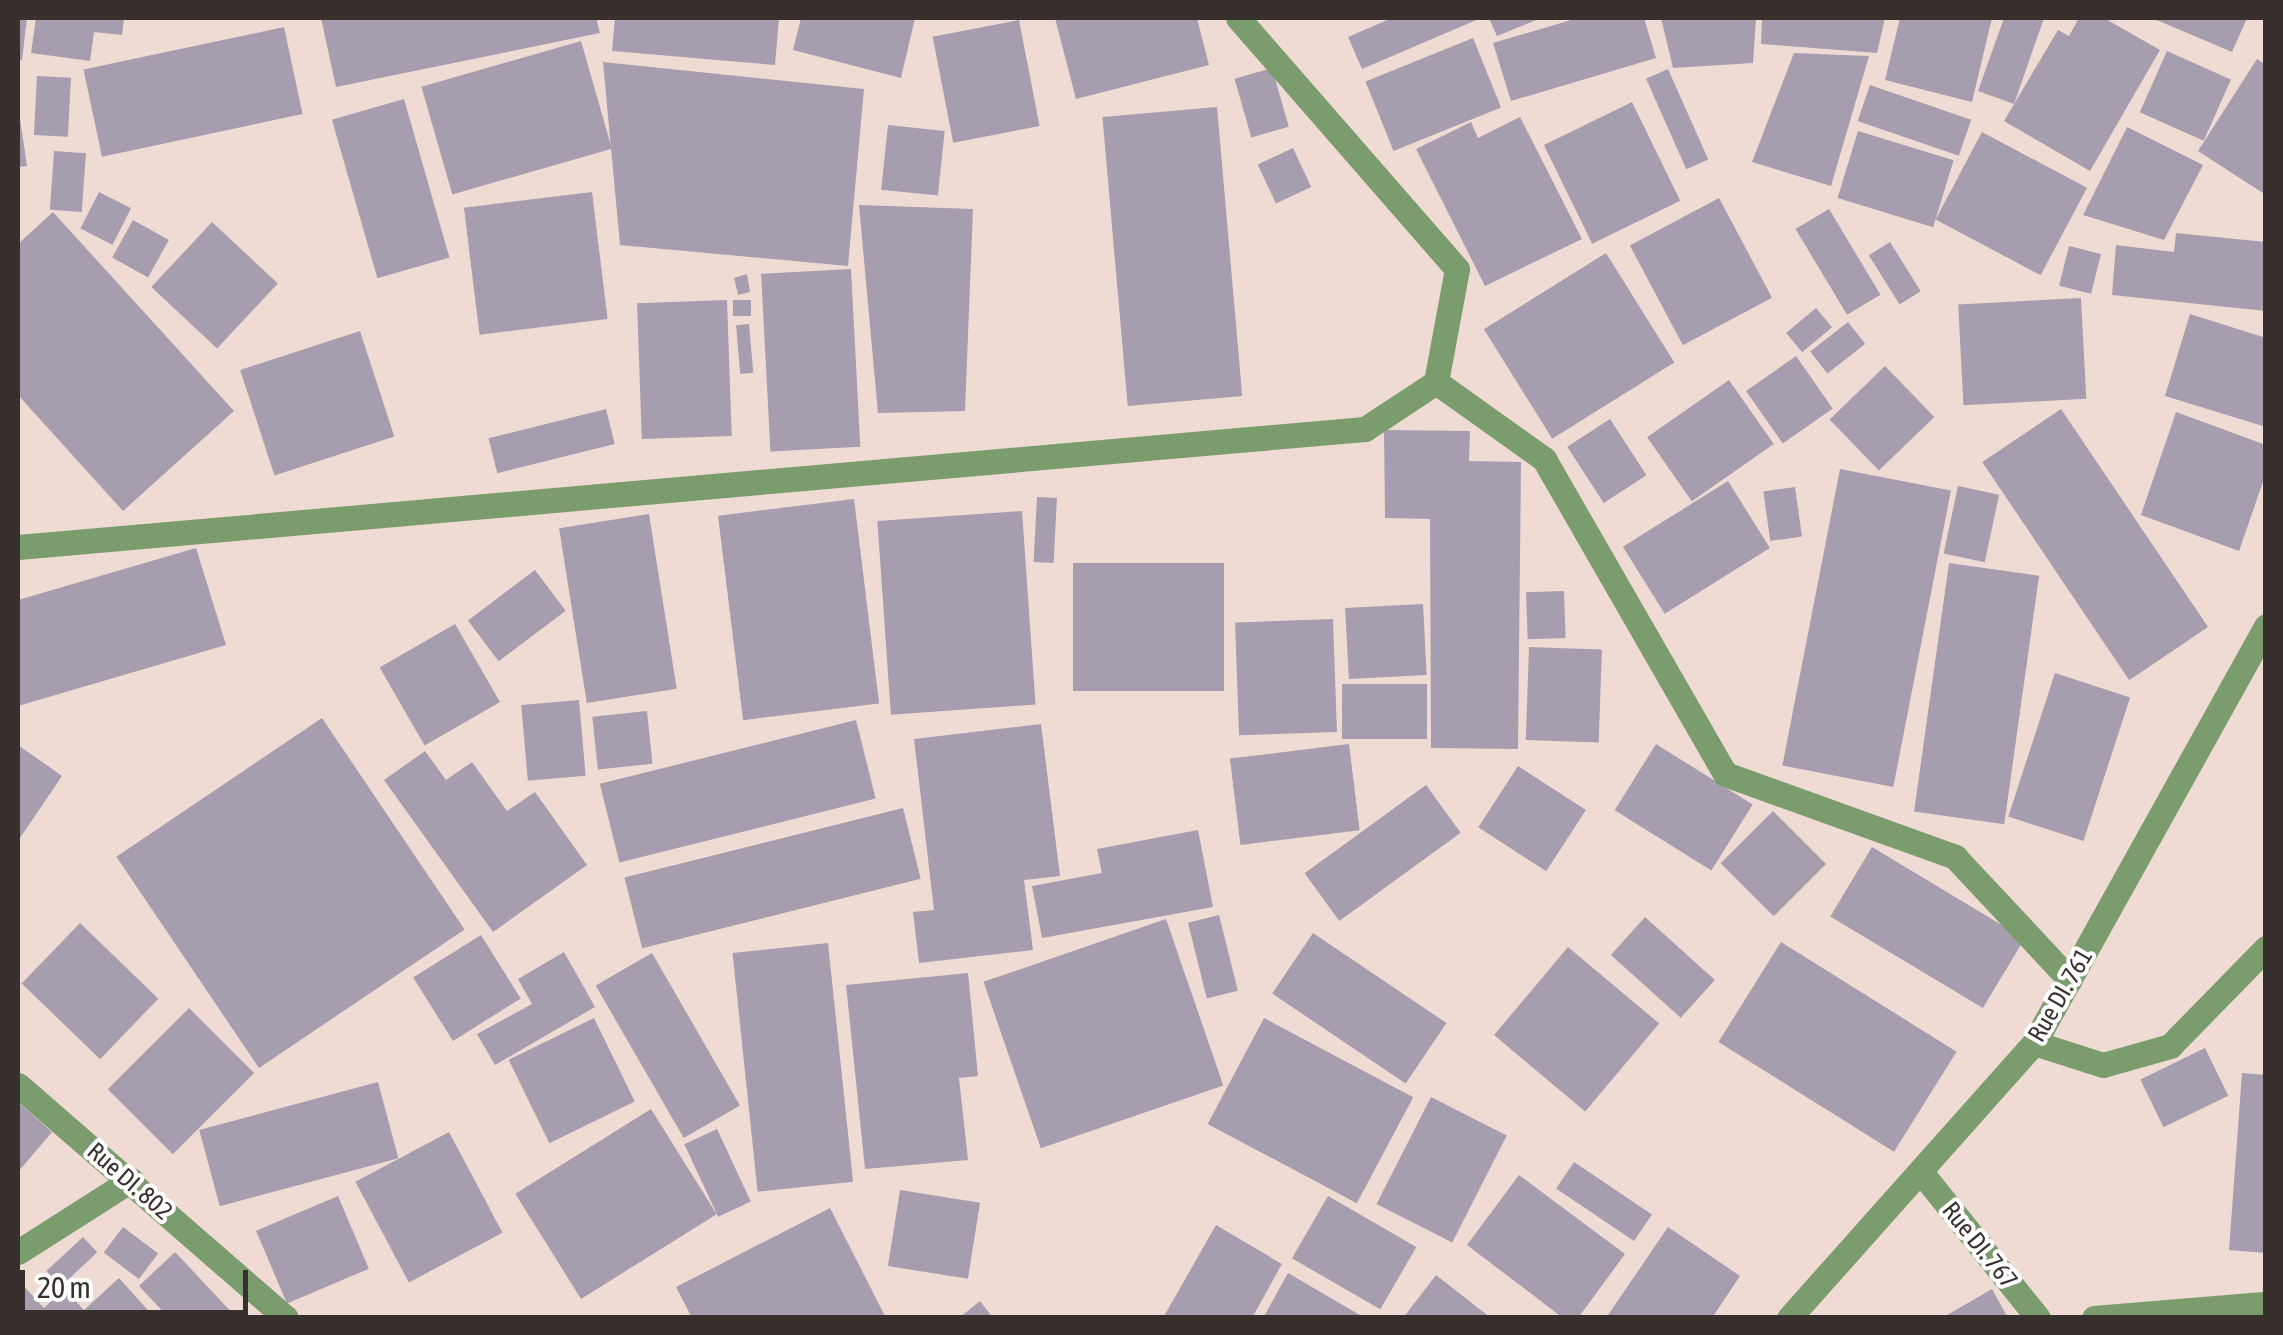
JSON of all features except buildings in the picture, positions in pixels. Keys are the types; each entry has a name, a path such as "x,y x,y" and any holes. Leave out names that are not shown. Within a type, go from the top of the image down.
{"street":[{"path":"18,546 1365,430 1436,382 1457,268 1238,18"},
{"path":"1436,382 1544,459 1725,774 1955,856 2070,980"},
{"name":"Rue DI. 761","path":"1789,1318 2034,1043 2266,626"},
{"path":"2034,1043 2103,1065 2170,1046 2266,948"},
{"name":"Rue DI. 802","path":"18,1085 286,1318"},
{"name":"Rue DI. 767","path":"1921,1172 2038,1318"},
{"path":"18,1252 131,1180"},
{"path":"2094,1318 2266,1304"}]}
